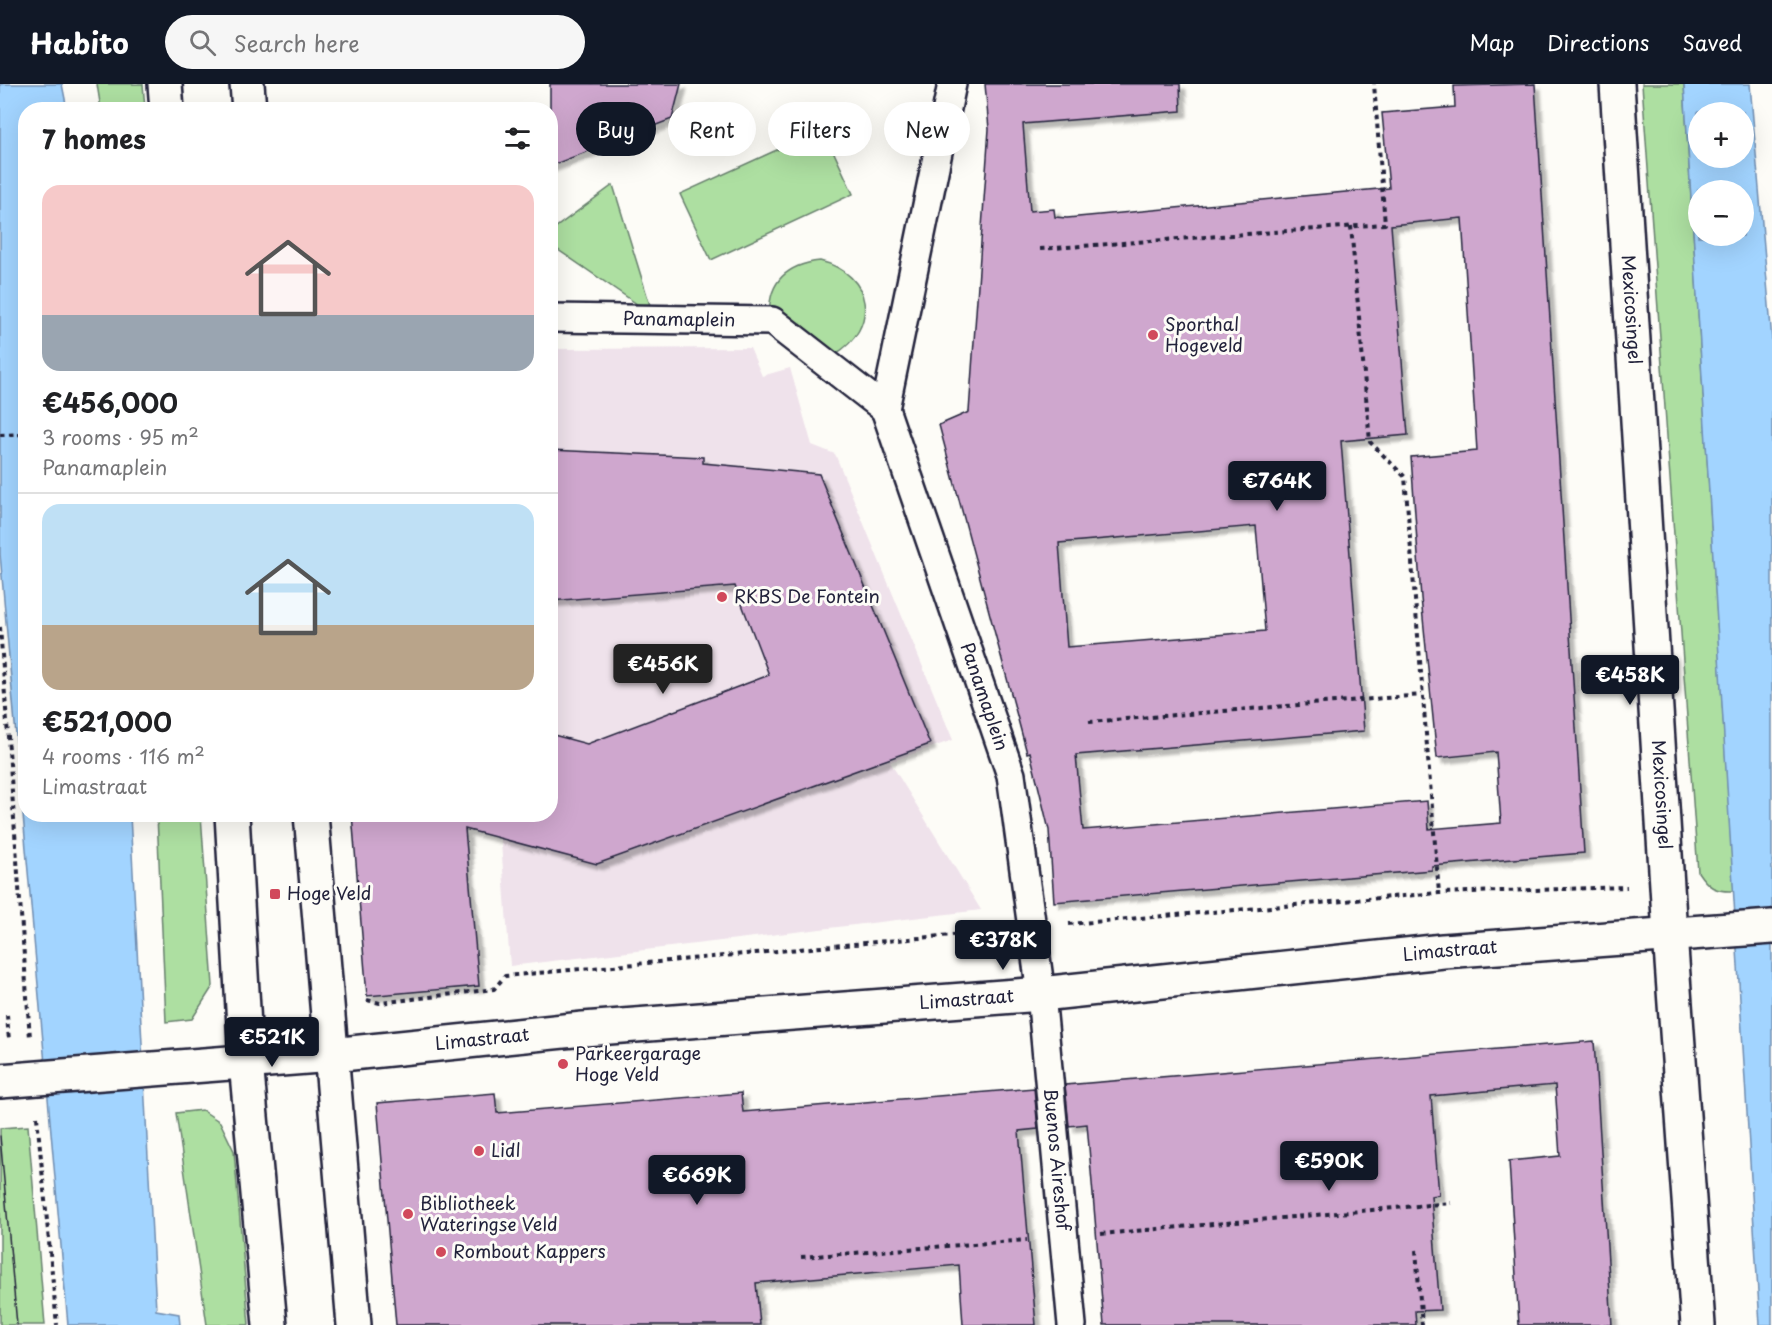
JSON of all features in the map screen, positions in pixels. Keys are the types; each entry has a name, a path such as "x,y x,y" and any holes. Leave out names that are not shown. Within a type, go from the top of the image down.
{"street":[{"path":"165,84 166,102"},
{"path":"247,84 248,102"},
{"path":"885,409 952,84"},
{"name":"Mexicosingel","path":"1617,84 1670,933 1698,1325"},
{"name":"Panamaplein","path":"558,318 772,321 885,409 1011,775 1041,994"},
{"path":"232,822 246,1062 270,1325"},
{"path":"312,822 354,1325"},
{"name":"Limastraat","path":"0,1081 332,1055 584,1029 1041,994 1443,951 1772,927"},
{"name":"Buenos Aireshof","path":"1041,994 1072,1325"}],"path":[{"path":"1040,249 1385,224 1374,84"},
{"path":"1351,226 1370,442 1405,477 1439,893"},
{"path":"0,435 18,434"},
{"path":"0,627 30,1042 0,1044"},
{"path":"1089,722 1422,694"},
{"path":"326,989 380,1003 494,989 505,976 1032,927 1439,893 1667,886"},
{"path":"37,1079 57,1325"},
{"path":"801,1257 1064,1237 1452,1203"},
{"path":"1416,1250 1422,1325"}],"shaded area":[{"name":"RKBS De Fontein","path":"750,348 762,376 790,368 812,445 835,454 953,740 890,762 981,910 510,966 500,822 558,822 558,349"}],"green space":[{"path":"97,84 143,84 144,102 100,102"},
{"path":"1642,84 1684,84 1690,180 1688,180 1688,246 1694,246 1734,891 1713,888 1698,872"},
{"path":"768,154 768,156 835,156 853,194 711,260 680,194"},
{"path":"613,185 653,315 558,250 558,226"},
{"path":"820,261 838,268 851,277 860,289 864,303 864,317 859,331 849,344 834,355 770,322 771,297 780,279 796,267"},
{"path":"157,822 201,822 213,986 192,1019 166,1022"},
{"path":"202,1110 220,1122 234,1151 249,1325 207,1325 176,1113"},
{"path":"28,1126 45,1325 0,1325 0,1128"}],"water":[{"path":"0,84 62,84 66,102 18,102 18,758 0,554"},
{"path":"1684,84 1750,84 1752,102 1688,102 1688,149"},
{"path":"1754,131 1772,340 1772,1325 1760,1325 1694,246 1754,246 1754,180 1690,180 1689,168 1754,168"},
{"path":"24,822 130,822 156,1310 179,1314 180,1325 68,1325"}],"building":[{"path":"550,84 681,84 676,102 668,102 668,121 656,125 656,102 576,102 576,156 558,163 558,102 550,102"},
{"path":"985,84 1180,84 1181,111 1023,124 1030,211 1054,209 1055,217 1067,218 1389,188 1382,113 1455,107 1454,86 1535,84 1584,853 1432,866 1432,870 1054,902 1049,830 1030,752 1027,753 939,425 969,412 989,129","holes":["1462,218 1477,451 1411,457 1421,598 1437,758 1496,752 1501,823 1429,829 1427,801 1083,830 1076,755 1364,731 1341,441 1408,435 1391,225","1256,526 1265,631 1067,647 1059,543"]},
{"path":"558,450 703,457 703,463 819,474 930,744 597,864 465,829 479,986 367,996 353,822 558,822 558,736 587,744 769,675 735,586 558,600"},
{"path":"1594,1041 1612,1325 1519,1325 1509,1161 1560,1156 1555,1085 1431,1096 1439,1195 1431,1196 1440,1310 1415,1311 1416,1325 1104,1325 1087,1124 1069,1126 1065,1085"},
{"path":"1034,1088 1038,1129 1019,1131 1036,1325 963,1325 959,1265 756,1283 760,1325 396,1325 377,1103 495,1093 497,1113 741,1093 743,1112"}],"tram line":[{"path":"0,1136 17,1325"}],"place":[{"name":"Sporthal Hogeveld","path":"1153,335"},
{"name":"RKBS De Fontein","path":"722,597"},
{"name":"Hoge Veld","path":"275,894"},
{"name":"Parkeergarage Hoge Veld","path":"563,1064"},
{"name":"Lidl","path":"479,1151"},
{"name":"Bibliotheek Wateringse Veld","path":"408,1214"},
{"name":"Rombout Kappers","path":"441,1252"}]}
